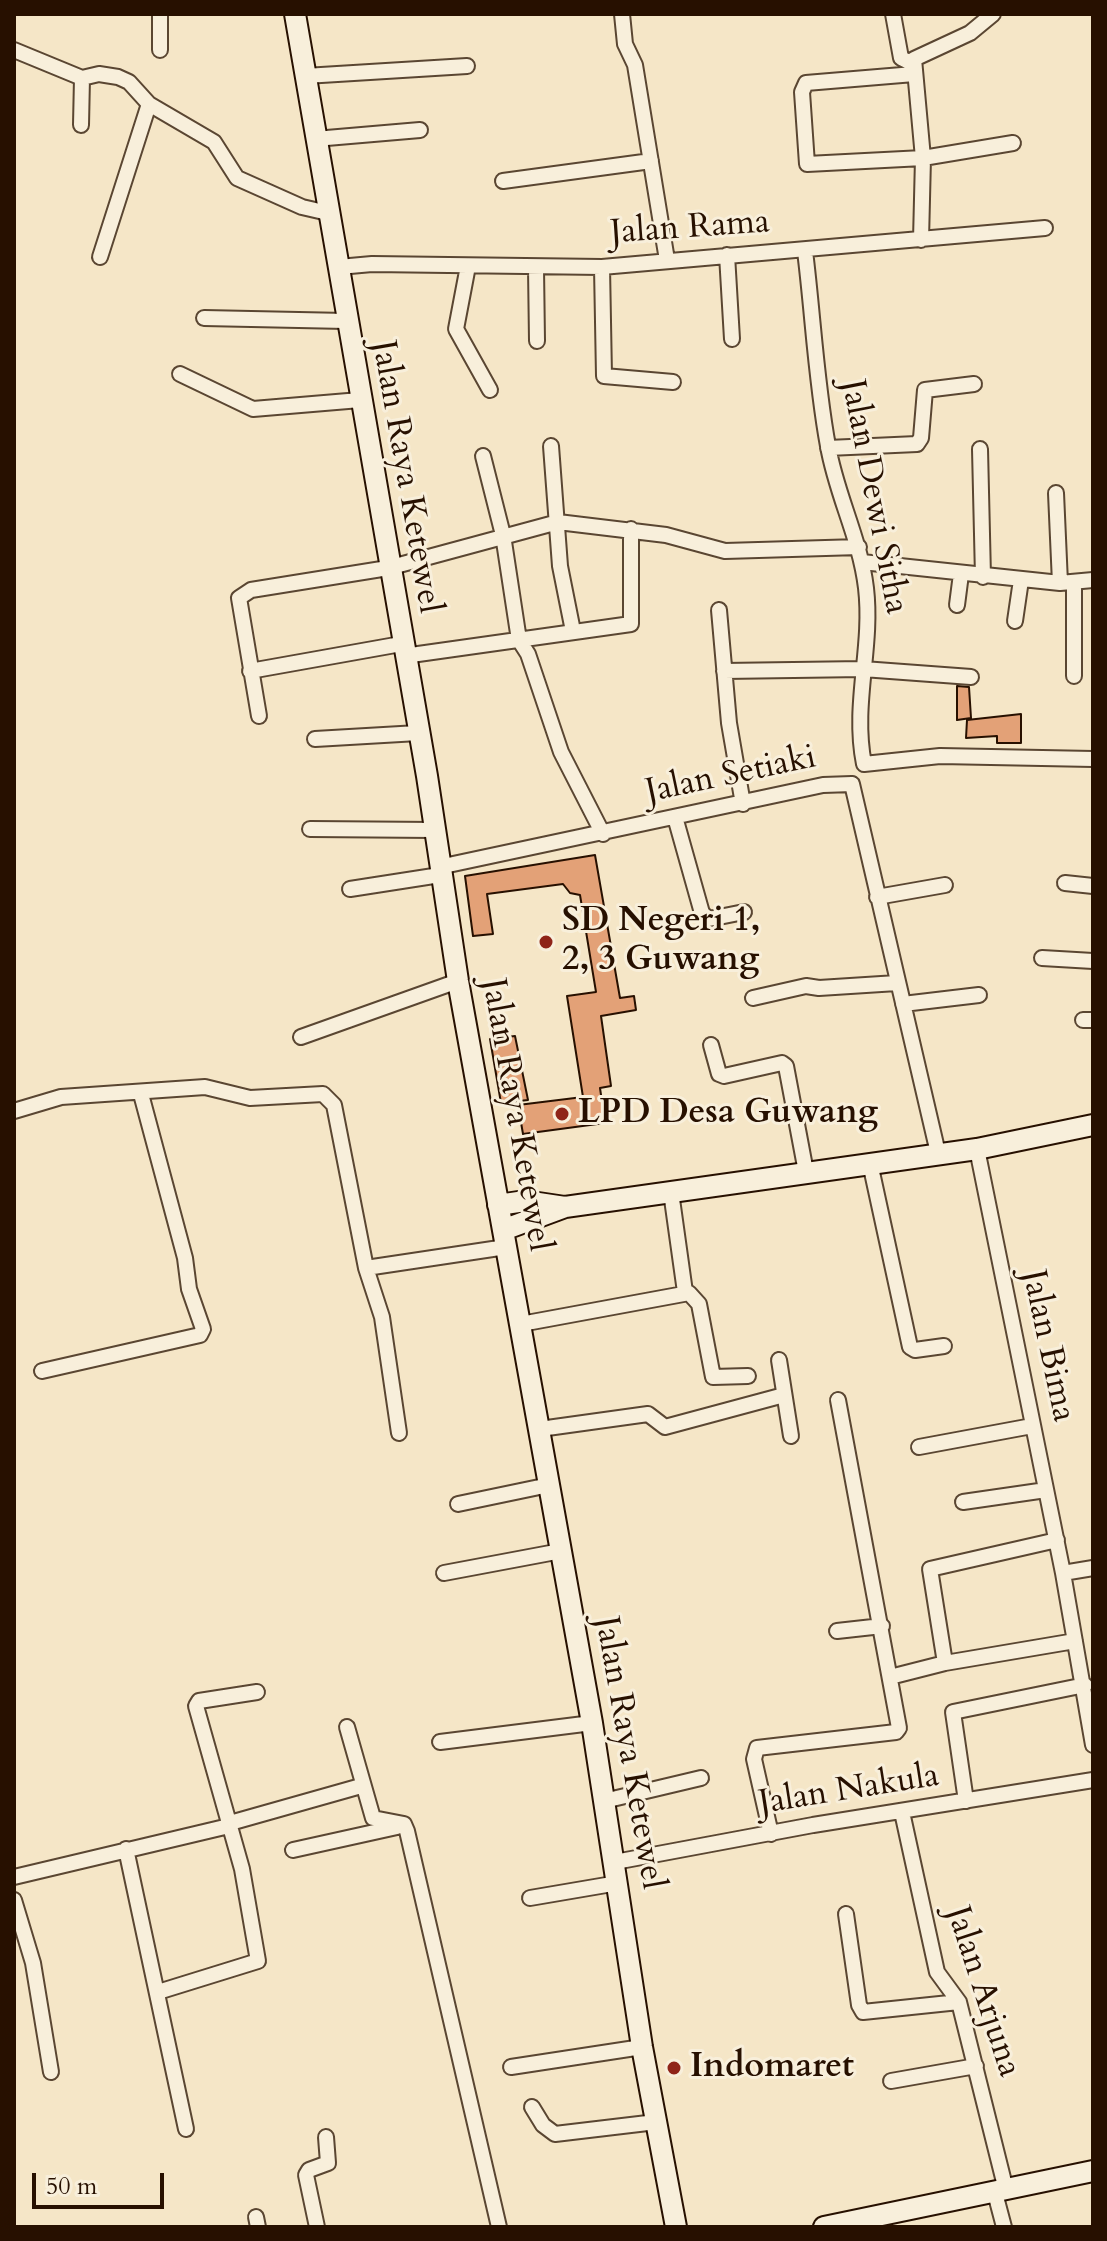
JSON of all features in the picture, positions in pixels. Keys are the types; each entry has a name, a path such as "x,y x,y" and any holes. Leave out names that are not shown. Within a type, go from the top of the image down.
{"main road":[{"name":"Jalan Raya Ketewel","path":"295,14 435,830 458,981 592,1723 642,2047 676,2227"},
{"path":"498,1205 525,1201 565,1207 977,1149 1093,1125"},
{"path":"504,1239 565,1207"},
{"path":"824,2227 1093,2171"}],"street":[{"path":"160,14 160,50"},
{"path":"622,14 625,44 635,65 667,260"},
{"path":"893,14 901,58 913,69"},
{"path":"921,240 923,158 914,59 933,47 970,33 993,14"},
{"path":"14,50 82,78 99,74 118,77 149,104 214,142 237,178 302,207 328,213"},
{"path":"305,76 467,66"},
{"path":"913,69 806,83 802,92 807,164 923,158 1013,143"},
{"path":"81,125 82,78"},
{"path":"100,257 149,104"},
{"path":"315,139 420,130"},
{"path":"503,181 651,161"},
{"name":"Jalan Rama","path":"339,267 602,267 1045,228"},
{"name":"Jalan Dewi Sitha","path":"805,251 828,448 862,562 869,634 858,719 864,764"},
{"path":"727,255 732,339"},
{"path":"468,266 456,329 490,390"},
{"path":"602,267 604,376 673,382"},
{"path":"536,268 537,341"},
{"path":"204,318 346,321"},
{"path":"180,374 253,409 360,400"},
{"path":"828,448 917,444 921,438 925,390 974,384"},
{"path":"551,446 560,566 573,631"},
{"path":"980,449 983,577"},
{"path":"483,456 503,535 519,640 528,654 561,752 603,834"},
{"path":"1056,493 1074,676"},
{"path":"259,716 239,598 243,592 388,568 558,522 631,529 725,551 859,547"},
{"path":"250,671 402,650 519,640 633,622 631,529"},
{"path":"862,562 1021,580 1067,583 1093,580"},
{"path":"957,605 961,574"},
{"path":"1015,621 1021,580"},
{"path":"719,610 724,671 743,804"},
{"path":"724,671 863,669 971,677"},
{"path":"315,739 418,733"},
{"path":"852,784 864,764 940,756 1093,759"},
{"name":"Jalan Setiaki","path":"350,889 823,785 852,784 938,1153"},
{"path":"675,817 702,913 709,919 744,912"},
{"path":"310,829 435,830"},
{"path":"1065,883 1093,886"},
{"path":"877,897 945,885"},
{"path":"1042,958 1093,961"},
{"path":"301,1037 458,981"},
{"path":"753,998 806,986 897,983"},
{"path":"903,1004 979,995"},
{"path":"711,1045 719,1074 724,1076 782,1063 786,1066 806,1172"},
{"path":"14,1111 61,1097 141,1094 205,1087 250,1098 323,1094 334,1105 366,1268 382,1317 399,1433"},
{"path":"42,1371 200,1335 203,1329 189,1289 185,1258 141,1094"},
{"name":"Jalan Bima","path":"977,1149 1057,1540 1085,1685 1093,1745"},
{"path":"870,1163 910,1347 915,1350 944,1346"},
{"path":"671,1192 685,1292 699,1304 713,1377 748,1376"},
{"path":"366,1268 504,1239"},
{"path":"521,1324 685,1292"},
{"path":"779,1360 791,1436"},
{"path":"540,1429 648,1414 665,1427 784,1395"},
{"path":"771,1834 754,1751 761,1747 896,1732 900,1724 838,1400"},
{"path":"919,1447 1032,1426"},
{"path":"458,1504 549,1485"},
{"path":"963,1502 1046,1490"},
{"path":"945,1663 929,1573 931,1567 1057,1540"},
{"path":"444,1573 561,1551"},
{"path":"1063,1573 1093,1568"},
{"path":"837,1631 882,1626"},
{"path":"890,1677 945,1663 1075,1641"},
{"path":"966,1801 953,1712 1085,1685"},
{"path":"158,1992 258,1961 242,1869 196,1703 257,1692"},
{"path":"440,1742 592,1723"},
{"path":"347,1727 361,1786 373,1818 405,1825"},
{"path":"604,1801 701,1778"},
{"name":"Jalan Nakula","path":"615,1862 1093,1780"},
{"path":"14,1877 230,1825 361,1786"},
{"name":"Jalan Arjuna","path":"902,1812 937,1972 959,2002 976,2066 1004,2227"},
{"path":"293,1850 405,1825"},
{"path":"405,1825 499,2227"},
{"path":"126,1849 186,2129"},
{"path":"530,1898 618,1883"},
{"path":"14,1900 33,1963 51,2072"},
{"path":"846,1914 859,2005 863,2012 959,2002"},
{"path":"511,2067 642,2047"},
{"path":"891,2081 976,2066"},
{"path":"532,2107 543,2125 555,2134 656,2122"},
{"path":"317,2227 306,2175 309,2170 328,2163 326,2137"}],"building":[{"path":"957,686 969,687 971,718 957,720"},
{"path":"1021,714 1021,743 997,743 997,736 966,738 967,720"},
{"path":"595,855 620,998 634,996 636,1010 601,1016 611,1086 600,1088 605,1123 523,1134 518,1105 583,1097 567,996 596,992 580,895 570,893 563,884 487,894 493,934 473,936 465,876"},
{"path":"515,1036 528,1100 501,1103 490,1039"}],"place":[{"name":"SD Negeri 1, 2, 3 Guwang","path":"546,942"},
{"name":"LPD Desa Guwang","path":"562,1114"},
{"name":"Indomaret","path":"674,2068"}]}
